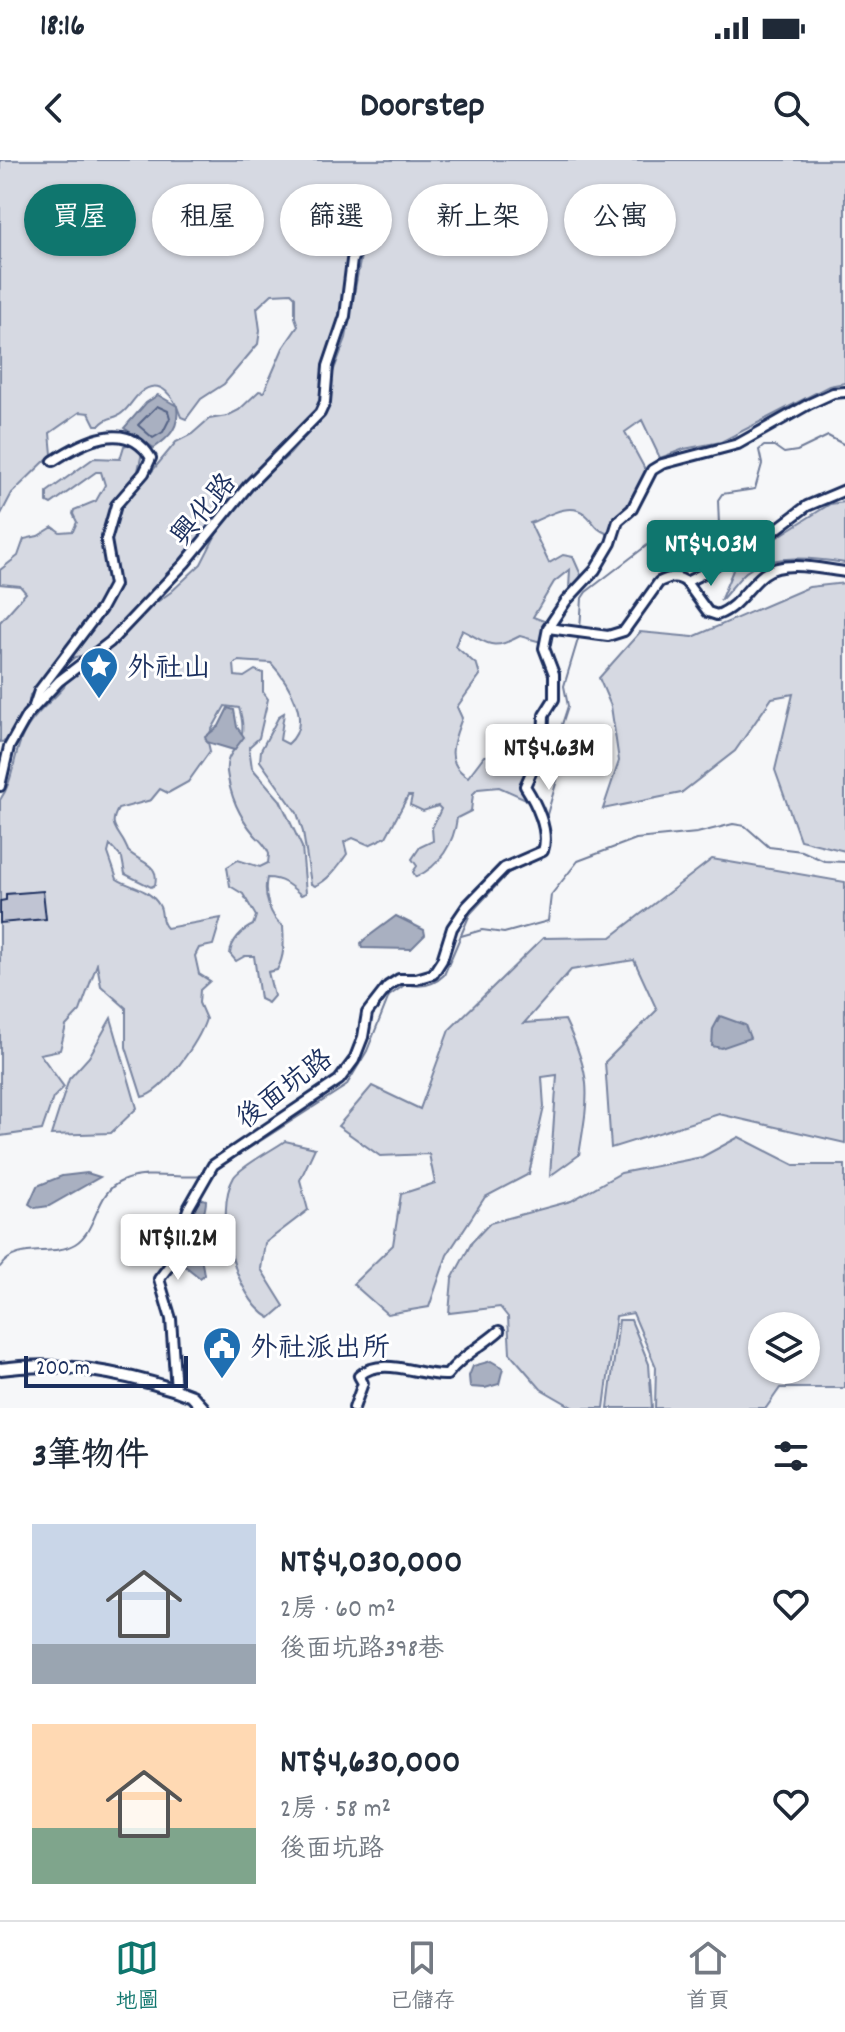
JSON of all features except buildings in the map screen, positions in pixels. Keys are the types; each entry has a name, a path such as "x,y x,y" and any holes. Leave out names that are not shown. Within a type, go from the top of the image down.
{"main road":[{"path":"0,1369 70,1366 176,1390 192,1396 203,1408"}],"street":[{"name":"興化路","path":"0,786 14,734 34,707 59,681 110,642 185,563 248,486 320,413 325,402 328,366 345,316 354,256"},
{"path":"845,392 833,393 809,404 738,444 656,467 648,475 632,509 618,521 611,543 595,570 566,601 548,628 608,636 624,631 659,582 668,577 681,577 708,612 717,615 730,610 764,574 782,567 845,572"},
{"path":"34,707 39,691 101,609 114,585 106,540 116,505 144,473 151,458 141,447 115,435 85,441 53,461"},
{"path":"686,582 754,538 774,531 807,506 845,490"},
{"name":"後面坑路","path":"176,1390 170,1312 159,1279 179,1253 183,1223 189,1207 210,1172 339,1080 359,1048 367,1013 388,986 399,979 433,974 442,960 452,928 467,906 504,868 543,851 545,842 539,815 534,799 525,786 543,746 544,715 554,699 554,674 544,648 548,628"},
{"path":"354,1408 363,1383 359,1376 365,1371 409,1368 435,1376 447,1375 457,1362 476,1352 499,1331"}],"shaded area":[{"path":"0,160 845,160 845,383 829,386 721,442 684,449 660,458 642,420 625,432 646,471 636,496 617,514 608,534 585,514 572,509 558,511 530,523 549,563 563,555 573,557 581,575 576,587 569,589 570,569 554,582 533,617 547,622 541,642 520,636 496,645 462,630 455,646 477,665 480,675 457,707 462,718 453,750 455,765 468,777 484,756 501,755 529,761 528,800 499,787 478,789 473,794 471,811 457,818 453,836 444,853 432,867 416,877 413,872 417,866 412,859 420,847 433,841 432,828 441,809 438,806 423,811 410,805 412,796 408,796 386,837 369,845 353,838 344,842 347,854 329,876 315,886 311,884 297,813 260,761 261,750 279,716 284,713 280,740 288,744 295,735 299,725 296,702 271,663 238,661 234,664 235,676 244,677 255,670 263,673 263,692 268,699 259,738 249,747 252,768 280,800 302,847 306,893 301,895 286,883 267,878 269,905 274,917 283,926 280,964 277,970 268,972 274,996 268,1003 260,999 254,956 245,956 236,961 230,954 235,940 253,925 256,916 243,894 230,886 227,867 238,860 260,867 268,863 269,854 244,820 230,789 227,763 240,739 242,721 239,708 225,706 207,738 210,751 188,782 168,793 160,789 151,800 118,809 114,818 128,851 155,872 155,885 151,887 125,874 122,858 110,845 108,853 117,879 155,899 167,928 221,918 213,945 199,948 195,956 199,974 210,981 200,990 199,1003 206,1019 202,1028 170,1076 142,1097 126,1047 126,1008 101,986 97,964 80,1011 66,1026 60,1050 40,1054 64,1087 53,1098 42,1130 0,1136 0,800 23,735 66,681 125,634 143,612 171,592 201,564 225,517 254,485 290,454 329,408 332,375 346,338 361,256 392,256 392,184 280,184 280,256 351,256 321,405 308,423 289,437 222,509 160,586 93,654 75,657 30,695 28,709 8,741 0,742 0,622 26,593 20,586 0,584 0,570 18,556 24,539 38,536 53,527 60,532 73,531 77,522 74,510 96,501 105,485 101,472 96,472 51,504 47,502 47,492 94,458 120,459 124,446 132,443 142,453 137,475 149,475 176,442 192,434 209,419 227,416 239,410 259,391 264,392 283,348 298,326 295,297 291,293 272,294 257,308 258,344 224,384 201,399 186,419 181,417 166,392 154,387 140,393 122,413 100,425 95,425 89,413 80,412 50,433 52,454 12,493 0,516"},
{"path":"845,502 845,563 807,559 768,562 746,572 720,601 736,563 830,504"},
{"path":"845,583 845,851 800,840 775,770 793,694 772,698 735,751 681,793 603,809 619,761 611,706 599,678 640,632 693,637 809,587"},
{"path":"712,859 845,882 845,1143 719,1114 611,1148 605,1062 657,1010 634,960 571,970 524,1023 565,1020 574,1040 586,1086 579,1155 550,1176 557,1075 542,1077 544,1107 529,1174 485,1197 447,1255 429,1307 387,1314 353,1284 393,1245 401,1194 435,1183 429,1154 380,1156 338,1126 372,1086 420,1109 449,1030 543,938 611,937"},
{"path":"111,1018 137,1108 111,1133 51,1135 69,1079 89,1057"},
{"path":"739,1137 794,1165 845,1165 845,1388 780,1388 766,1408 655,1408 656,1367 633,1313 616,1316 604,1408 574,1408 541,1389 510,1353 508,1317 500,1307 449,1313 452,1279 472,1242 490,1223 571,1201 621,1173 702,1157"},
{"path":"285,1141 315,1148 300,1180 308,1210 265,1243 261,1269 284,1306 270,1318 247,1293 238,1274 231,1254 226,1211 228,1192 234,1177"},
{"path":"619,1320 631,1320 649,1364 652,1408 608,1408"}],"water":[{"path":"158,395 177,406 178,413 173,431 154,448 124,428 146,403"},
{"path":"228,708 234,710 237,727 244,737 234,750 207,742 205,737 219,726"},
{"path":"396,916 424,930 425,935 411,949 362,948 361,943 365,939"},
{"path":"720,1016 745,1025 750,1038 721,1048 712,1046 713,1029"},
{"path":"87,1173 100,1177 49,1206 35,1208 29,1204 37,1186 62,1176"},
{"path":"203,1199 206,1204 199,1239 204,1275 200,1278 179,1261 196,1201"},
{"path":"491,1361 503,1368 499,1384 485,1388 470,1387 469,1376 473,1366"}],"waterway":[{"path":"580,630 582,598 586,592 650,543 693,548 719,525 718,500 722,494 755,489 762,464 759,450 764,446 774,446 784,453 797,451 828,436 845,445"},
{"path":"215,1170 346,1086 367,1051 389,996 406,984 426,985 444,975 470,914 508,873 545,855 549,845 546,818 557,780 553,752 568,706 564,686 579,636"},
{"path":"461,936 482,930 504,933 548,921 551,895 578,861 636,839 697,833 733,824 745,826 769,847 802,851 824,861 845,862"},
{"path":"0,1267 7,1259 25,1252 56,1250 75,1244 88,1230 106,1194 122,1181 151,1175 202,1176"}],"place":[{"name":"外社山","path":"99,700"},
{"name":"外社派出所","path":"222,1380"}]}
